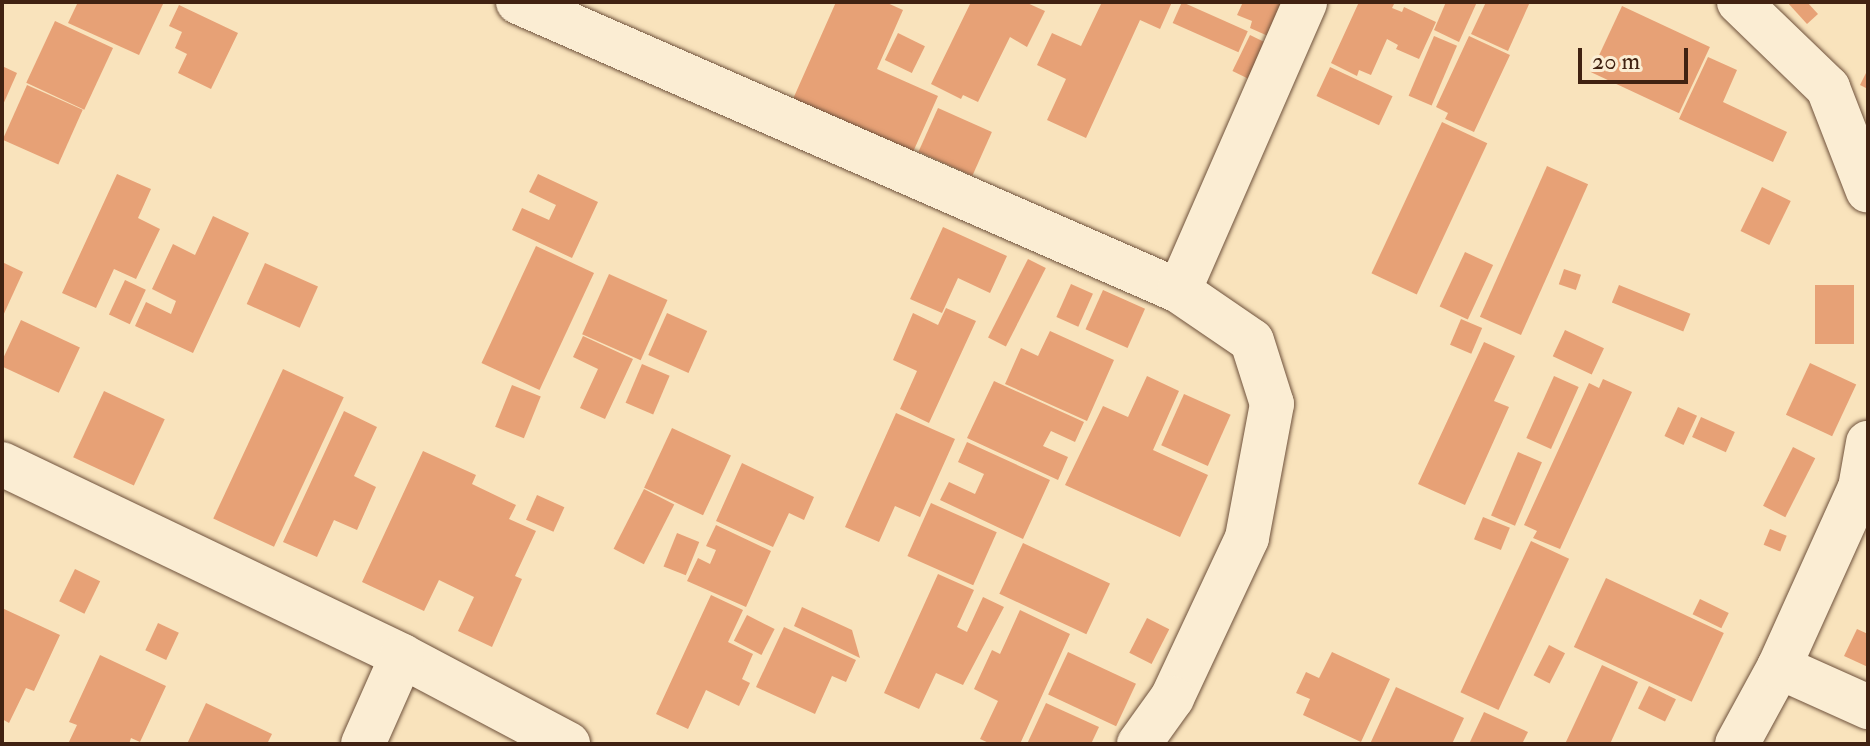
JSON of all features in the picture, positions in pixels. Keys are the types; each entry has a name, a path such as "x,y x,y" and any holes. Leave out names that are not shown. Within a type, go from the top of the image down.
{"street":[{"path":"518,2 1179,291 1252,341 1272,404 1247,538 1172,698 1139,744"},
{"path":"1179,291 1305,2"},
{"path":"1739,2 1828,88 1868,191"},
{"path":"1737,744 1779,667 1864,484 1868,443"},
{"path":"2,464 402,656 568,744"},
{"path":"363,744 402,656"},
{"path":"1779,667 1868,707"}],"building":[{"path":"78,2 164,2 139,55 68,23"},
{"path":"836,2 885,2 903,10 877,69 938,96 913,152 793,99"},
{"path":"971,2 1025,2 1045,11 1027,47 1010,37 978,102 963,95 961,99 931,84"},
{"path":"1102,2 1172,2 1160,29 1140,20 1086,138 1047,120 1066,79 1037,65 1052,33 1081,46"},
{"path":"1182,2 1248,31 1238,52 1173,23"},
{"path":"1243,2 1292,2 1275,39 1250,28 1252,21 1237,15"},
{"path":"1359,2 1395,2 1392,8 1402,12 1404,7 1436,22 1419,59 1396,49 1398,45 1387,39 1371,75 1359,70 1357,76 1331,63"},
{"path":"1446,2 1477,2 1459,42 1434,30"},
{"path":"1486,2 1530,2 1508,51 1471,34"},
{"path":"1787,2 1807,2 1818,14 1807,24"},
{"path":"179,5 238,33 211,89 178,73 187,54 175,48 182,32 169,26"},
{"path":"1622,6 1710,47 1679,113 1591,72"},
{"path":"55,21 113,48 84,110 26,83"},
{"path":"898,33 925,46 912,73 885,60"},
{"path":"1250,35 1272,46 1255,82 1232,71"},
{"path":"1434,36 1457,46 1432,106 1409,96"},
{"path":"1469,36 1510,55 1474,132 1445,119 1448,113 1436,107"},
{"path":"1708,57 1737,70 1723,102 1787,132 1773,162 1679,119"},
{"path":"2,66 17,73 2,107"},
{"path":"1330,67 1393,96 1379,125 1316,96"},
{"path":"1868,69 1868,89 1860,85"},
{"path":"27,85 83,110 58,165 3,140"},
{"path":"938,108 992,132 972,176 918,152"},
{"path":"1442,122 1487,143 1417,294 1371,273"},
{"path":"1547,166 1588,184 1521,335 1480,317"},
{"path":"117,174 151,189 138,218 160,229 136,279 114,269 96,308 62,293"},
{"path":"538,174 598,202 572,258 512,230 522,208 549,220 556,205 529,192"},
{"path":"1762,187 1791,201 1769,245 1741,231"},
{"path":"213,216 249,233 193,353 135,326 146,302 171,314 176,301 152,289 173,244 195,255"},
{"path":"943,227 1007,256 990,293 958,278 942,313 910,299"},
{"path":"536,246 594,273 539,390 481,363"},
{"path":"1465,252 1493,265 1468,319 1440,306"},
{"path":"1028,259 1046,268 1006,346 988,337"},
{"path":"2,262 23,272 2,318"},
{"path":"265,263 318,287 300,328 247,304"},
{"path":"1564,269 1581,275 1576,290 1559,284"},
{"path":"609,274 667,300 641,360 582,334"},
{"path":"125,280 146,290 130,324 109,314"},
{"path":"1071,284 1093,294 1078,327 1056,317"},
{"path":"1619,285 1690,314 1683,331 1612,303"},
{"path":"1815,285 1854,285 1854,344 1815,344"},
{"path":"1103,290 1145,309 1128,348 1086,329"},
{"path":"946,308 976,321 929,423 900,409 917,371 893,360 913,313 938,325"},
{"path":"667,313 707,331 688,373 648,355"},
{"path":"1461,319 1482,328 1471,354 1450,345"},
{"path":"21,320 80,347 59,393 2,366"},
{"path":"1565,330 1604,348 1592,374 1553,356"},
{"path":"1050,331 1114,360 1087,421 1005,384 1021,348 1038,356"},
{"path":"583,336 633,359 605,419 580,408 598,369 573,357"},
{"path":"1484,342 1515,356 1494,401 1509,407 1465,505 1418,484"},
{"path":"1810,363 1856,385 1832,436 1786,415"},
{"path":"642,364 670,376 653,414 626,403"},
{"path":"283,369 344,397 274,547 213,519"},
{"path":"1147,376 1179,391 1153,450 1208,475 1180,537 1065,485 1103,406 1128,417"},
{"path":"1554,376 1579,387 1551,449 1526,438"},
{"path":"1603,379 1632,392 1560,549 1533,538 1537,531 1524,525 1589,383 1599,388"},
{"path":"994,381 1084,422 1075,442 1051,431 1043,446 1068,457 1058,480 967,438"},
{"path":"512,385 541,397 524,438 495,427"},
{"path":"104,391 165,419 134,485 73,457"},
{"path":"1184,394 1231,415 1208,466 1161,445"},
{"path":"1678,407 1697,416 1684,445 1664,436"},
{"path":"344,411 377,427 354,476 376,487 357,530 334,520 317,557 283,542"},
{"path":"896,413 955,439 920,517 895,506 879,542 845,527"},
{"path":"1701,417 1735,432 1726,452 1692,437"},
{"path":"672,428 731,455 703,515 644,488"},
{"path":"967,442 1050,480 1023,539 940,500 949,482 975,494 984,474 958,462"},
{"path":"1793,447 1815,458 1785,517 1763,506"},
{"path":"423,451 476,475 472,484 516,505 509,519 536,531 515,576 522,579 492,647 458,631 474,597 439,580 424,611 362,582"},
{"path":"1518,452 1542,462 1515,526 1491,516"},
{"path":"742,463 814,497 804,520 789,513 773,547 716,521"},
{"path":"644,489 674,504 644,564 614,549"},
{"path":"537,495 564,507 553,532 526,520"},
{"path":"931,503 997,532 973,585 907,556"},
{"path":"1483,517 1510,528 1501,550 1474,539"},
{"path":"716,525 771,551 746,607 687,581 698,558 710,564 716,550 706,546"},
{"path":"1770,529 1787,536 1780,552 1764,545"},
{"path":"677,533 699,542 686,575 664,566"},
{"path":"1531,541 1569,559 1498,710 1460,692"},
{"path":"1023,543 1110,584 1086,634 999,594"},
{"path":"75,569 100,581 84,614 59,601"},
{"path":"938,574 974,590 957,627 967,632 983,597 1004,607 963,685 936,673 919,709 884,693"},
{"path":"1606,578 1724,633 1692,702 1574,647"},
{"path":"711,595 743,610 728,642 753,654 742,679 750,683 739,706 706,690 688,729 656,714"},
{"path":"1700,599 1729,613 1721,628 1693,614"},
{"path":"802,607 852,630 860,658 794,626"},
{"path":"2,608 60,635 34,691 26,688 9,723 2,719"},
{"path":"1020,610 1070,634 1020,744 991,744 980,739 998,701 974,689 992,650 1000,654"},
{"path":"747,615 775,629 761,655 734,641"},
{"path":"1147,618 1169,629 1152,664 1129,653"},
{"path":"158,623 179,633 166,660 145,650"},
{"path":"784,627 856,660 846,682 832,676 815,714 756,687"},
{"path":"1857,629 1868,634 1868,667 1844,656"},
{"path":"1549,645 1565,653 1550,683 1534,675"},
{"path":"1068,652 1136,684 1116,726 1048,695"},
{"path":"1332,652 1390,679 1361,742 1303,715 1310,699 1296,693 1306,672 1319,678"},
{"path":"100,655 166,686 140,742 131,738 129,744 68,744 77,725 69,722"},
{"path":"1602,665 1638,682 1610,744 1565,744"},
{"path":"1649,686 1676,699 1665,722 1638,708"},
{"path":"1396,687 1464,718 1452,744 1370,744"},
{"path":"206,703 272,734 267,744 187,744"},
{"path":"1046,703 1099,727 1091,744 1027,744"},
{"path":"1484,712 1528,732 1522,744 1469,744"}]}
